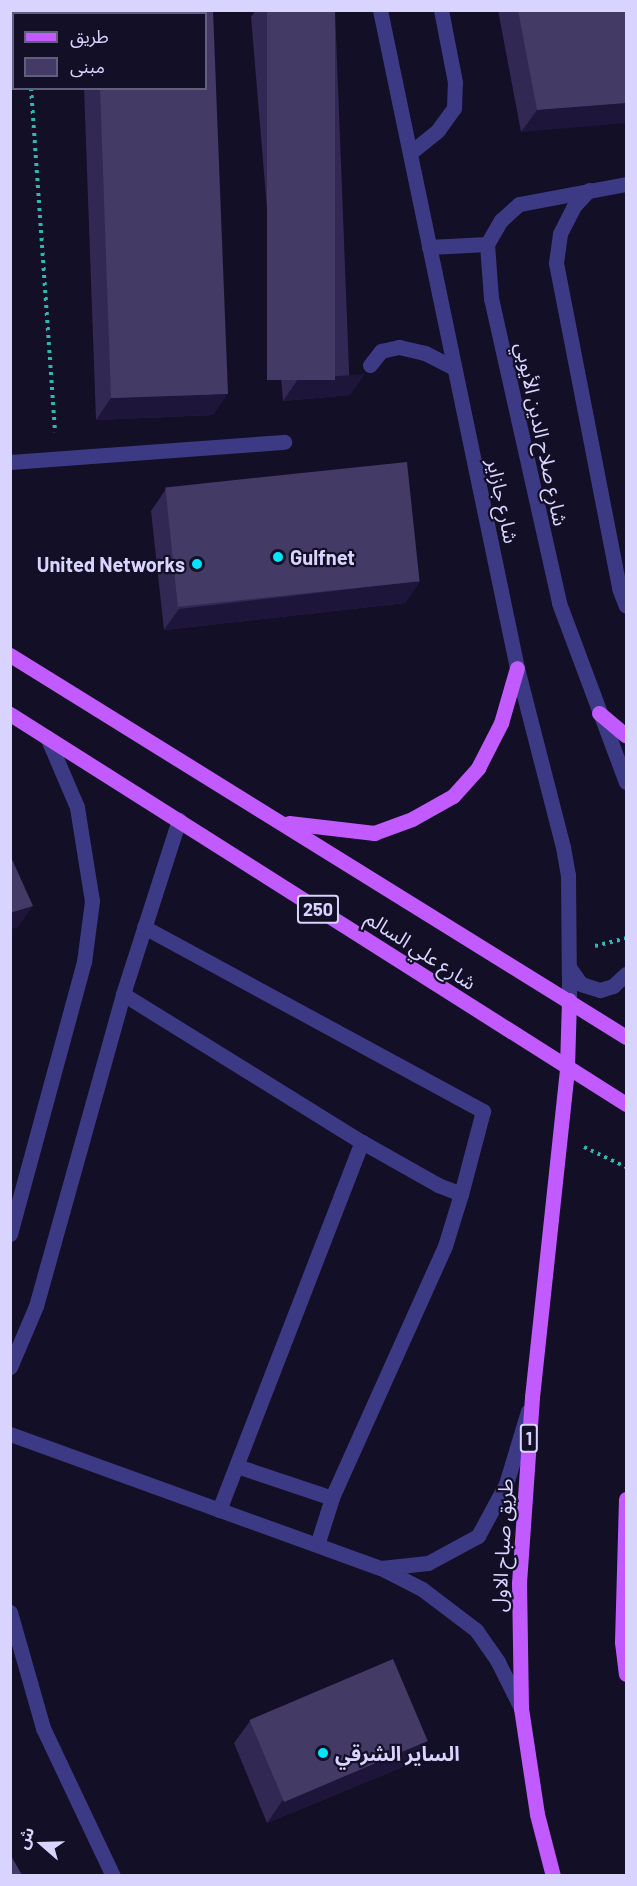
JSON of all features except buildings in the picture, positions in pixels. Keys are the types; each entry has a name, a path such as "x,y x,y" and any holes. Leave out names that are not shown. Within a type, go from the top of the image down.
{"main road":[{"name":"شارع علي السالم","path":"10,655 627,1037"},
{"path":"280,821 340,832 374,833 412,819 453,796 478,768 501,723 517,668"},
{"path":"599,713 627,736"},
{"name":"شارع علي السالم","path":"10,714 627,1104"},
{"name":"طريق صباح الاول","path":"552,1875 537,1814 521,1708 519,1583 532,1397 567,1067 569,1000"},
{"path":"627,1498 622,1642 627,1674"},
{"path":"622,1642 627,1624"}],"street":[{"name":"شارع جازاير","path":"380,10 517,668 563,847 568,875 569,1000"},
{"path":"410,153 438,130 454,108 455,82 441,10"},
{"path":"429,247 487,244 501,220 519,204 627,184"},
{"path":"589,190 574,206 560,234 556,263 619,588 627,606"},
{"name":"شارع صلاح الدين الأيوبي","path":"487,244 491,298 559,603 627,782"},
{"path":"370,365 381,351 399,347 425,353 454,368"},
{"path":"10,462 57,456 284,442"},
{"path":"10,1234 84,962 92,901 77,807 47,737"},
{"path":"10,1367 36,1306 123,994 179,820"},
{"path":"144,927 483,1111 462,1194 445,1246 332,1498 317,1545"},
{"path":"569,967 581,984 600,990 613,986 627,974"},
{"path":"123,994 362,1142 438,1185 462,1194"},
{"path":"219,1510 362,1142"},
{"path":"381,1568 428,1563 478,1536 506,1484 532,1397"},
{"path":"10,1434 381,1568 422,1589 476,1630 498,1662 521,1708"},
{"path":"237,1466 332,1498"},
{"path":"10,1612 43,1728 113,1875"}],"path":[{"path":"31,90 57,456"}],"place":[{"name":"Gulfnet","path":"278,557"},
{"name":"United Networks","path":"197,564"},
{"name":"الساير الشرقي","path":"323,1753"}]}
